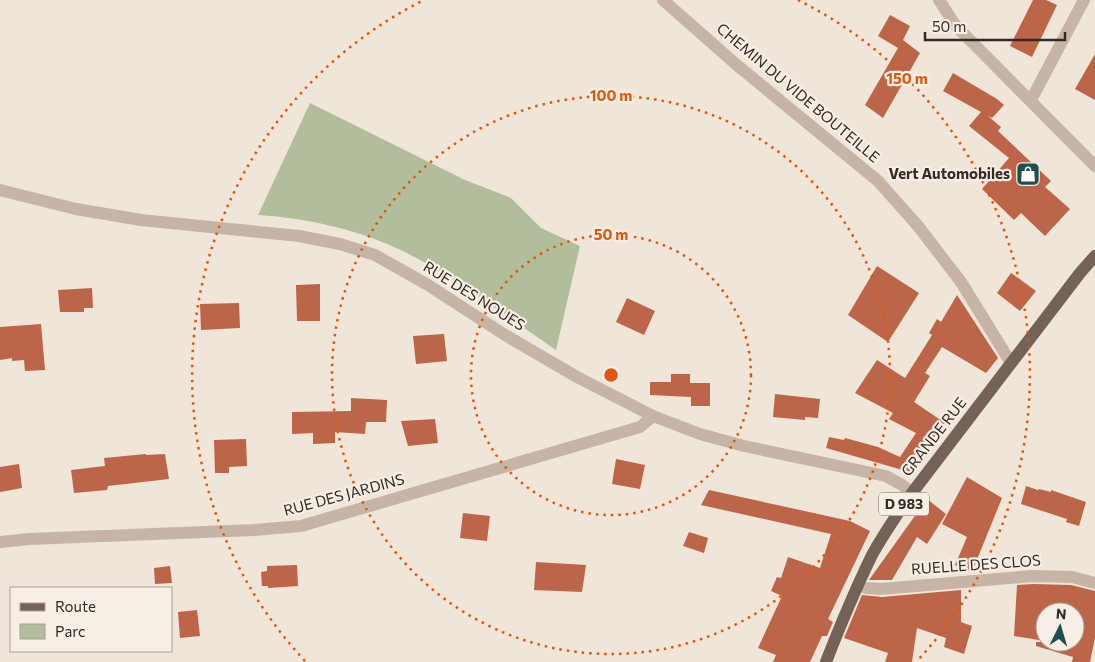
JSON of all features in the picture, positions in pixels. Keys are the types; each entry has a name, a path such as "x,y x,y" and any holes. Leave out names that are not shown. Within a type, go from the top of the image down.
{"main road":[{"name":"GRANDE RUE","path":"1080,273 1095,249"},
{"name":"GRANDE RUE","path":"826,662 858,585 890,525 912,493 1011,363 1095,256"}],"street":[{"name":"CHEMIN DU VIDE BOUTEILLE","path":"663,0 738,66 878,181 918,226 961,282 1011,363"},
{"path":"939,0 956,26 1095,166"},
{"path":"1031,100 1084,0"},
{"name":"RUE DES NOUES","path":"0,190 85,211 141,220 299,236 340,244 375,255 428,285 505,335 577,377 653,416 700,434 744,446 886,476 912,493"},
{"name":"RUE DES JARDINS","path":"0,542 29,538 254,530 301,526 640,427 653,416"},
{"name":"RUELLE DES CLOS","path":"858,585 866,588 881,588 1032,576 1072,576 1095,583"}],"green space":[{"path":"310,103 465,180 511,198 541,228 580,246 556,350 463,286 425,263 388,244 333,226 296,219 258,215"}],"building":[{"path":"1033,0 1046,0 1057,5 1032,57 1010,46"},
{"path":"890,15 910,26 903,40 920,53 883,118 865,105 898,48 878,36"},
{"path":"1095,54 1095,100 1075,89"},
{"path":"953,73 1004,105 992,118 988,116 1001,127 998,131 1051,181 1045,187 1070,209 1045,236 1021,213 1014,220 982,189 1009,158 969,126 981,112 943,91"},
{"path":"877,266 919,293 888,342 848,315"},
{"path":"1011,273 1036,291 1020,311 997,293"},
{"path":"320,284 320,321 297,321 296,285"},
{"path":"92,288 93,308 84,308 84,312 60,312 58,290"},
{"path":"957,295 998,358 986,373 942,347 925,373 930,376 914,402 945,423 913,473 826,448 829,437 844,440 845,438 878,447 900,457 916,433 889,419 893,413 855,393 877,360 905,378 932,335 929,333 937,319 941,322"},
{"path":"627,298 655,311 644,335 616,322"},
{"path":"239,303 240,328 201,330 200,304"},
{"path":"41,324 45,370 25,371 24,360 12,361 12,358 0,360 0,327"},
{"path":"444,334 447,361 416,364 413,336"},
{"path":"671,374 690,374 690,383 710,383 710,406 691,406 691,397 650,395 650,382 671,382"},
{"path":"775,394 820,399 818,418 805,417 805,420 773,417"},
{"path":"351,398 387,400 386,422 366,422 365,434 335,432 335,443 313,444 313,433 292,434 292,412 351,411"},
{"path":"435,419 438,443 408,446 401,421"},
{"path":"246,439 247,466 229,467 229,473 215,473 214,440"},
{"path":"165,454 169,479 108,486 107,490 74,493 71,470 105,466 104,458"},
{"path":"616,459 645,465 640,489 612,484"},
{"path":"19,464 22,488 0,492 0,467"},
{"path":"967,477 1002,498 972,572 955,565 967,537 942,524"},
{"path":"1026,486 1038,490 1051,492 1051,490 1086,502 1079,526 1066,522 1067,519 1021,504"},
{"path":"709,490 850,521 870,531 828,619 833,622 827,636 822,636 810,662 773,662 776,655 758,648 782,596 771,591 777,577 781,578 788,557 820,568 831,534 701,505"},
{"path":"927,499 946,514 927,544 917,537 892,580 869,580"},
{"path":"463,513 490,516 487,541 460,538"},
{"path":"689,532 708,538 704,553 683,546"},
{"path":"536,562 586,565 582,592 534,590"},
{"path":"297,565 298,586 268,588 268,586 262,586 261,572 267,571 267,566"},
{"path":"170,566 172,583 155,584 154,568"},
{"path":"1017,585 1071,585 1095,591 1095,638 1090,662 1072,662 1073,657 1056,652 1085,652 1085,602 1035,602 1035,639 1014,636"},
{"path":"961,590 961,622 972,626 964,654 944,647 946,638 917,628 912,662 885,662 888,653 844,638 862,595 882,597"},
{"path":"197,610 200,636 180,638 178,612"}],"place":[{"name":"Vert Automobiles","path":"1028,174"}]}
